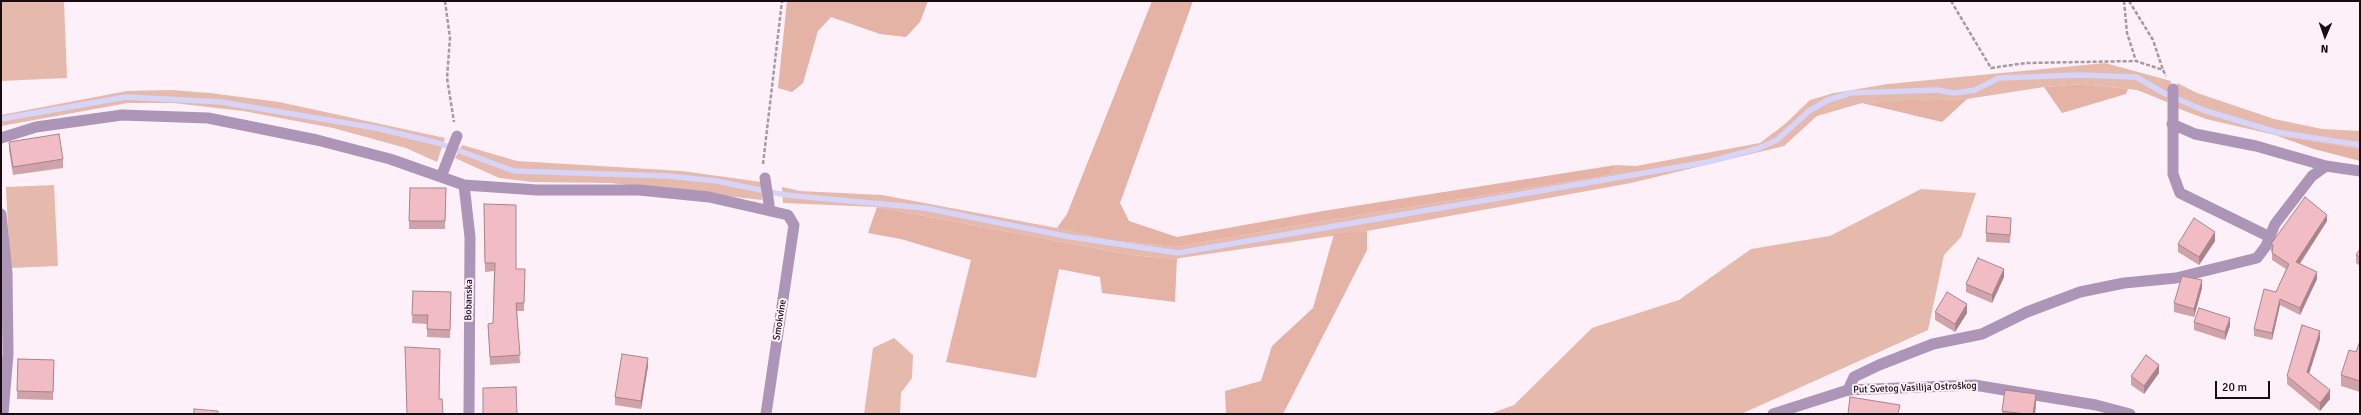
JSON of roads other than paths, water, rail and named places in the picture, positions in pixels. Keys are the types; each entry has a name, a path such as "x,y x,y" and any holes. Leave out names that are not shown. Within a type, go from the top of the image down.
{"street":[{"path":"2173,89 2173,174 2180,192 2270,237"},
{"path":"1,138 36,127 122,115 208,118 317,140 390,158 464,185 537,190 639,190 709,197 770,207 765,178"},
{"path":"2172,124 2195,134 2256,146 2326,166 2360,171"},
{"path":"441,177 457,136"},
{"path":"1848,390 1854,376 1879,365 1933,344 1982,334 2027,312 2080,292 2124,283 2176,278 2257,258 2270,237 2275,224 2312,176 2326,166"},
{"name":"Bobanska","path":"464,185 470,237 468,414"},
{"name":"Smokvine","path":"766,414 794,225 788,215 770,207"},
{"path":"1,214 7,273 8,354 3,414"},
{"name":"Put Svetog Vasilija Ostroškog","path":"1774,414 1848,390 1974,385 2096,405 2130,414"}],"waterway":[{"path":"1,119 126,97 221,102 376,128 438,143 514,171 668,176 716,181 786,195 925,208 1065,236 1178,253 1708,162 1759,148 1777,140 1809,111 1828,100 1851,93 1937,90 1954,93 1975,90 1999,78 2079,75 2136,77 2164,93 2203,110 2276,132 2360,145"}]}
